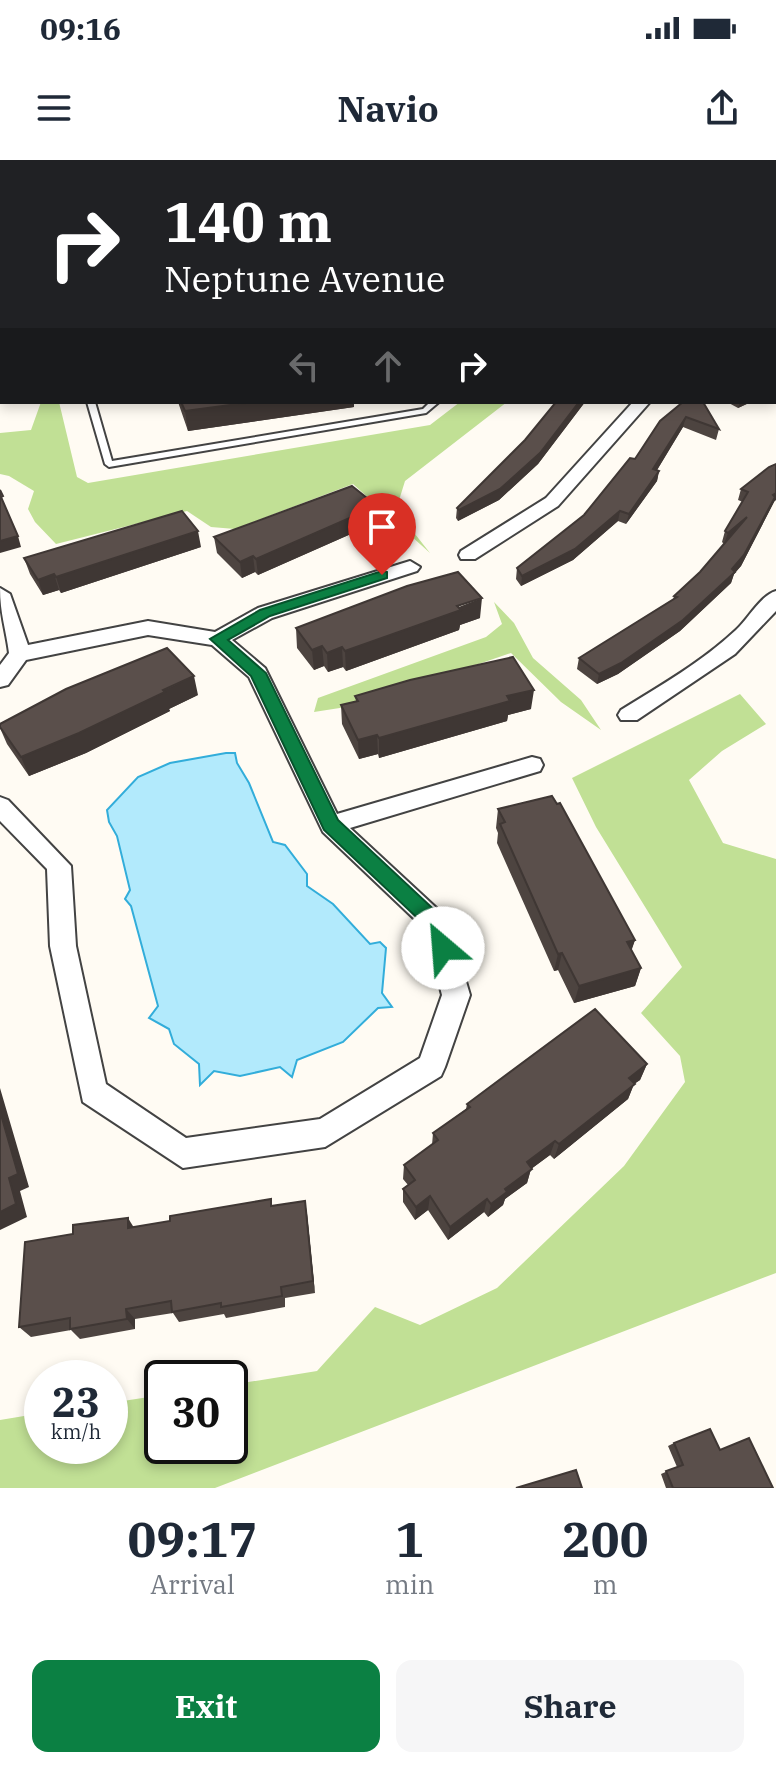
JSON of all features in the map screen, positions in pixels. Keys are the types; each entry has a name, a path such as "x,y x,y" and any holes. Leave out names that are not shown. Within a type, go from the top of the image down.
{"street":[{"path":"468,555 552,502 640,404"},
{"path":"218,639 265,613 410,567"},
{"path":"0,594 17,636 0,680"},
{"path":"629,715 710,664 767,610 776,597"},
{"path":"0,806 59,866 63,946 93,1092 183,1153 325,1133 431,1067 456,995 436,924 331,825 258,673 218,639 148,628 10,656"},
{"path":"331,825 532,765"}],"lane":[{"path":"92,404 109,464 426,411 433,404"}],"green space":[{"path":"40,404 59,404 77,477 88,483 430,425 457,404 504,404 405,481 396,510 430,553 353,484 235,529 211,527 187,511 56,544 35,522 28,509 34,491 0,474 0,433 31,430"},
{"path":"494,602 514,623 533,658 581,700 601,730 561,702 511,653 359,705 314,712 318,698 486,637 502,624"},
{"path":"740,694 766,724 722,751 689,780 723,843 776,859 776,1273 215,1488 0,1488 0,1420 24,1416 24,1464 128,1464 128,1400 144,1398 144,1464 248,1464 248,1382 317,1371 375,1307 420,1325 497,1288 624,1166 685,1082 680,1056 641,1013 682,967 596,827 572,778"}],"water":[{"path":"235,753 273,842 285,845 307,874 307,886 333,904 370,944 380,942 386,948 382,993 392,1007 378,1008 343,1042 297,1060 292,1077 280,1067 240,1076 214,1071 200,1085 199,1064 174,1044 169,1029 149,1018 158,1006 131,906 125,899 130,890 117,836 109,822 107,810 138,777 170,763"}],"building":[{"path":"182,404 238,404 185,411"},
{"path":"554,404 577,404 540,453 500,489 459,510 457,508 525,440"},
{"path":"681,404 704,404 719,429 686,417 653,469 659,471 629,514 620,511 575,549 522,576 517,568 584,515 630,458 635,459 660,421"},
{"path":"776,464 775,497 744,555 732,569 735,572 683,620 621,663 599,674 579,658 677,597 674,596 700,572 747,517 728,533 725,531 748,492 741,489"},
{"path":"352,486 377,506 256,559 253,556 240,562 214,537"},
{"path":"0,490 18,536 0,541"},
{"path":"182,511 198,531 56,577 54,574 38,580 24,558"},
{"path":"458,572 482,598 457,606 461,610 345,651 342,647 327,653 322,646 312,650 296,628 407,586"},
{"path":"167,648 194,676 79,733 21,757 0,727 0,724 66,689"},
{"path":"513,657 534,690 507,696 510,701 379,738 377,735 358,740 341,705 358,701 355,696 410,680"},
{"path":"552,796 557,804 560,803 635,940 627,942 641,968 579,986 562,953 558,954 500,824 505,822 498,809"},
{"path":"595,1009 647,1064 629,1078 635,1084 559,1144 555,1141 527,1162 532,1169 491,1204 487,1199 450,1227 430,1196 416,1207 403,1189 415,1180 404,1165 438,1140 433,1133 470,1107 467,1104"},
{"path":"0,1111 18,1174 9,1178 16,1204 0,1212"},
{"path":"271,1199 271,1206 305,1201 313,1281 281,1287 282,1296 221,1307 221,1303 172,1312 171,1301 126,1309 127,1319 70,1329 70,1318 19,1327 25,1242 73,1234 73,1225 128,1218 128,1228 170,1221 170,1216"},
{"path":"710,1429 720,1450 749,1438 773,1488 673,1488 666,1471 683,1465 674,1443"},
{"path":"576,1470 582,1488 516,1488"}],"route":[{"path":"382,575 265,613 218,639 258,673 331,825 436,924 443,948"}]}
